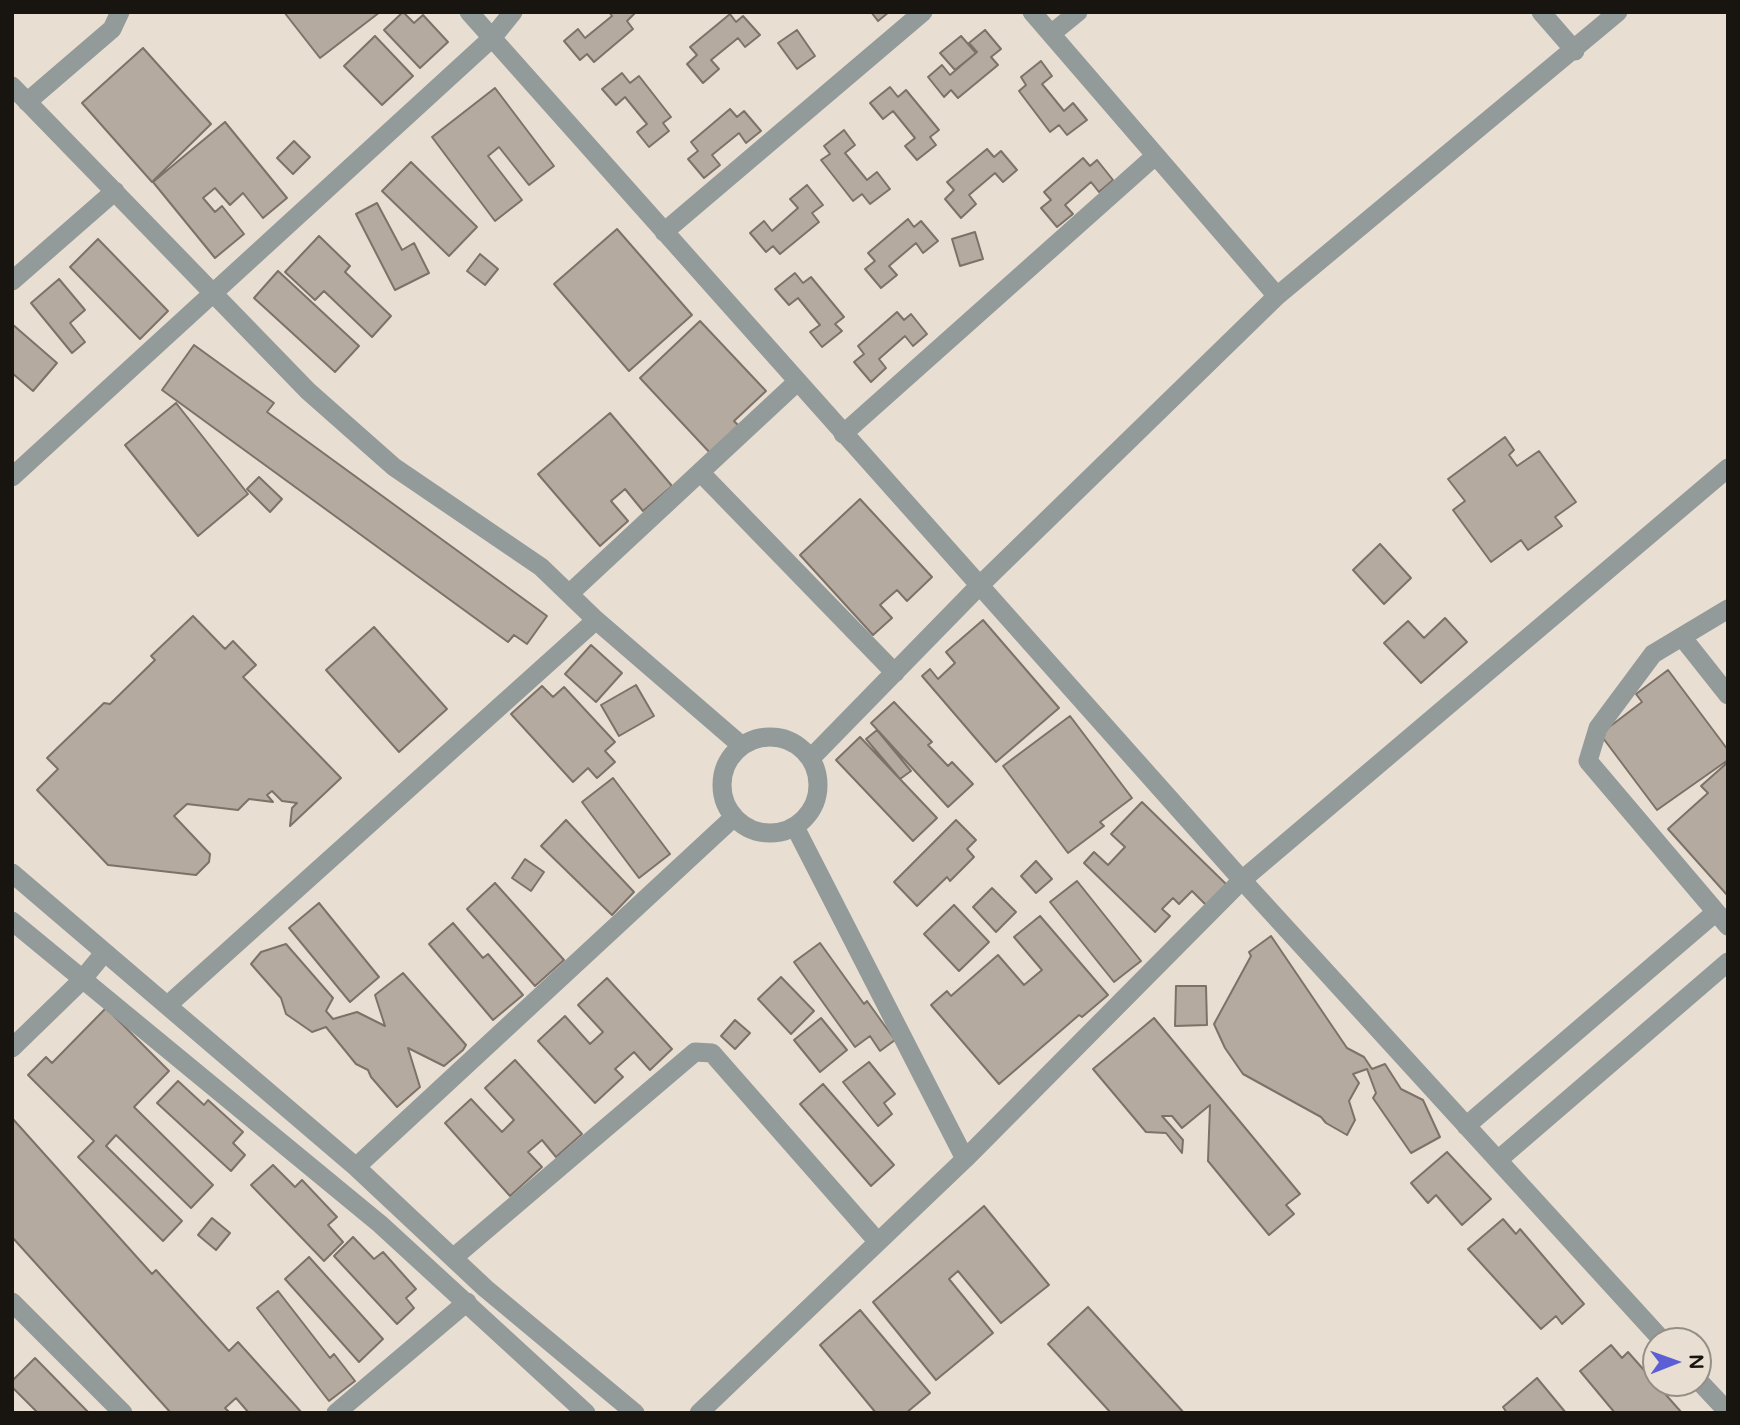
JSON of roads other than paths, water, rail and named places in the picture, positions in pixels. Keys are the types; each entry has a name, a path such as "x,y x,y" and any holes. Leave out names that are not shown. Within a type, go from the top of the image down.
{"street":[{"path":"27,102 112,29 120,12"},
{"path":"469,12 1242,880 1649,1327"},
{"path":"12,477 492,37 513,12"},
{"path":"664,232 923,12"},
{"path":"1032,12 1277,296"},
{"path":"1051,34 1077,12"},
{"path":"1541,12 1574,51"},
{"path":"811,758 979,586 1277,296 1618,12"},
{"path":"12,86 308,391 394,467 531,560 742,746"},
{"path":"843,434 1155,156"},
{"path":"12,281 115,191"},
{"path":"569,594 797,382"},
{"path":"699,1413 965,1159 1242,880 1728,468"},
{"path":"700,472 895,673"},
{"path":"1466,1126 1722,919 1588,761 1598,728 1653,654 1728,609"},
{"path":"169,1004 596,620"},
{"path":"1682,636 1728,695"},
{"path":"761,737 775,737 801,748 811,758 818,778 817,798 813,809 795,827 771,834 758,832 734,817 726,805 723,776 728,762 742,746 761,737"},
{"path":"356,1167 734,817"},
{"path":"795,827 965,1159"},
{"path":"12,873 104,953 169,1004 356,1167 453,1258 635,1413"},
{"path":"12,920 81,981 144,1027 380,1224 586,1413"},
{"path":"12,1048 81,981 104,953"},
{"path":"1497,1160 1728,962"},
{"path":"453,1258 695,1052 712,1053 878,1242"},
{"path":"12,1302 123,1413"},
{"path":"336,1413 467,1302"},
{"path":"1712,1395 1728,1412"}]}
